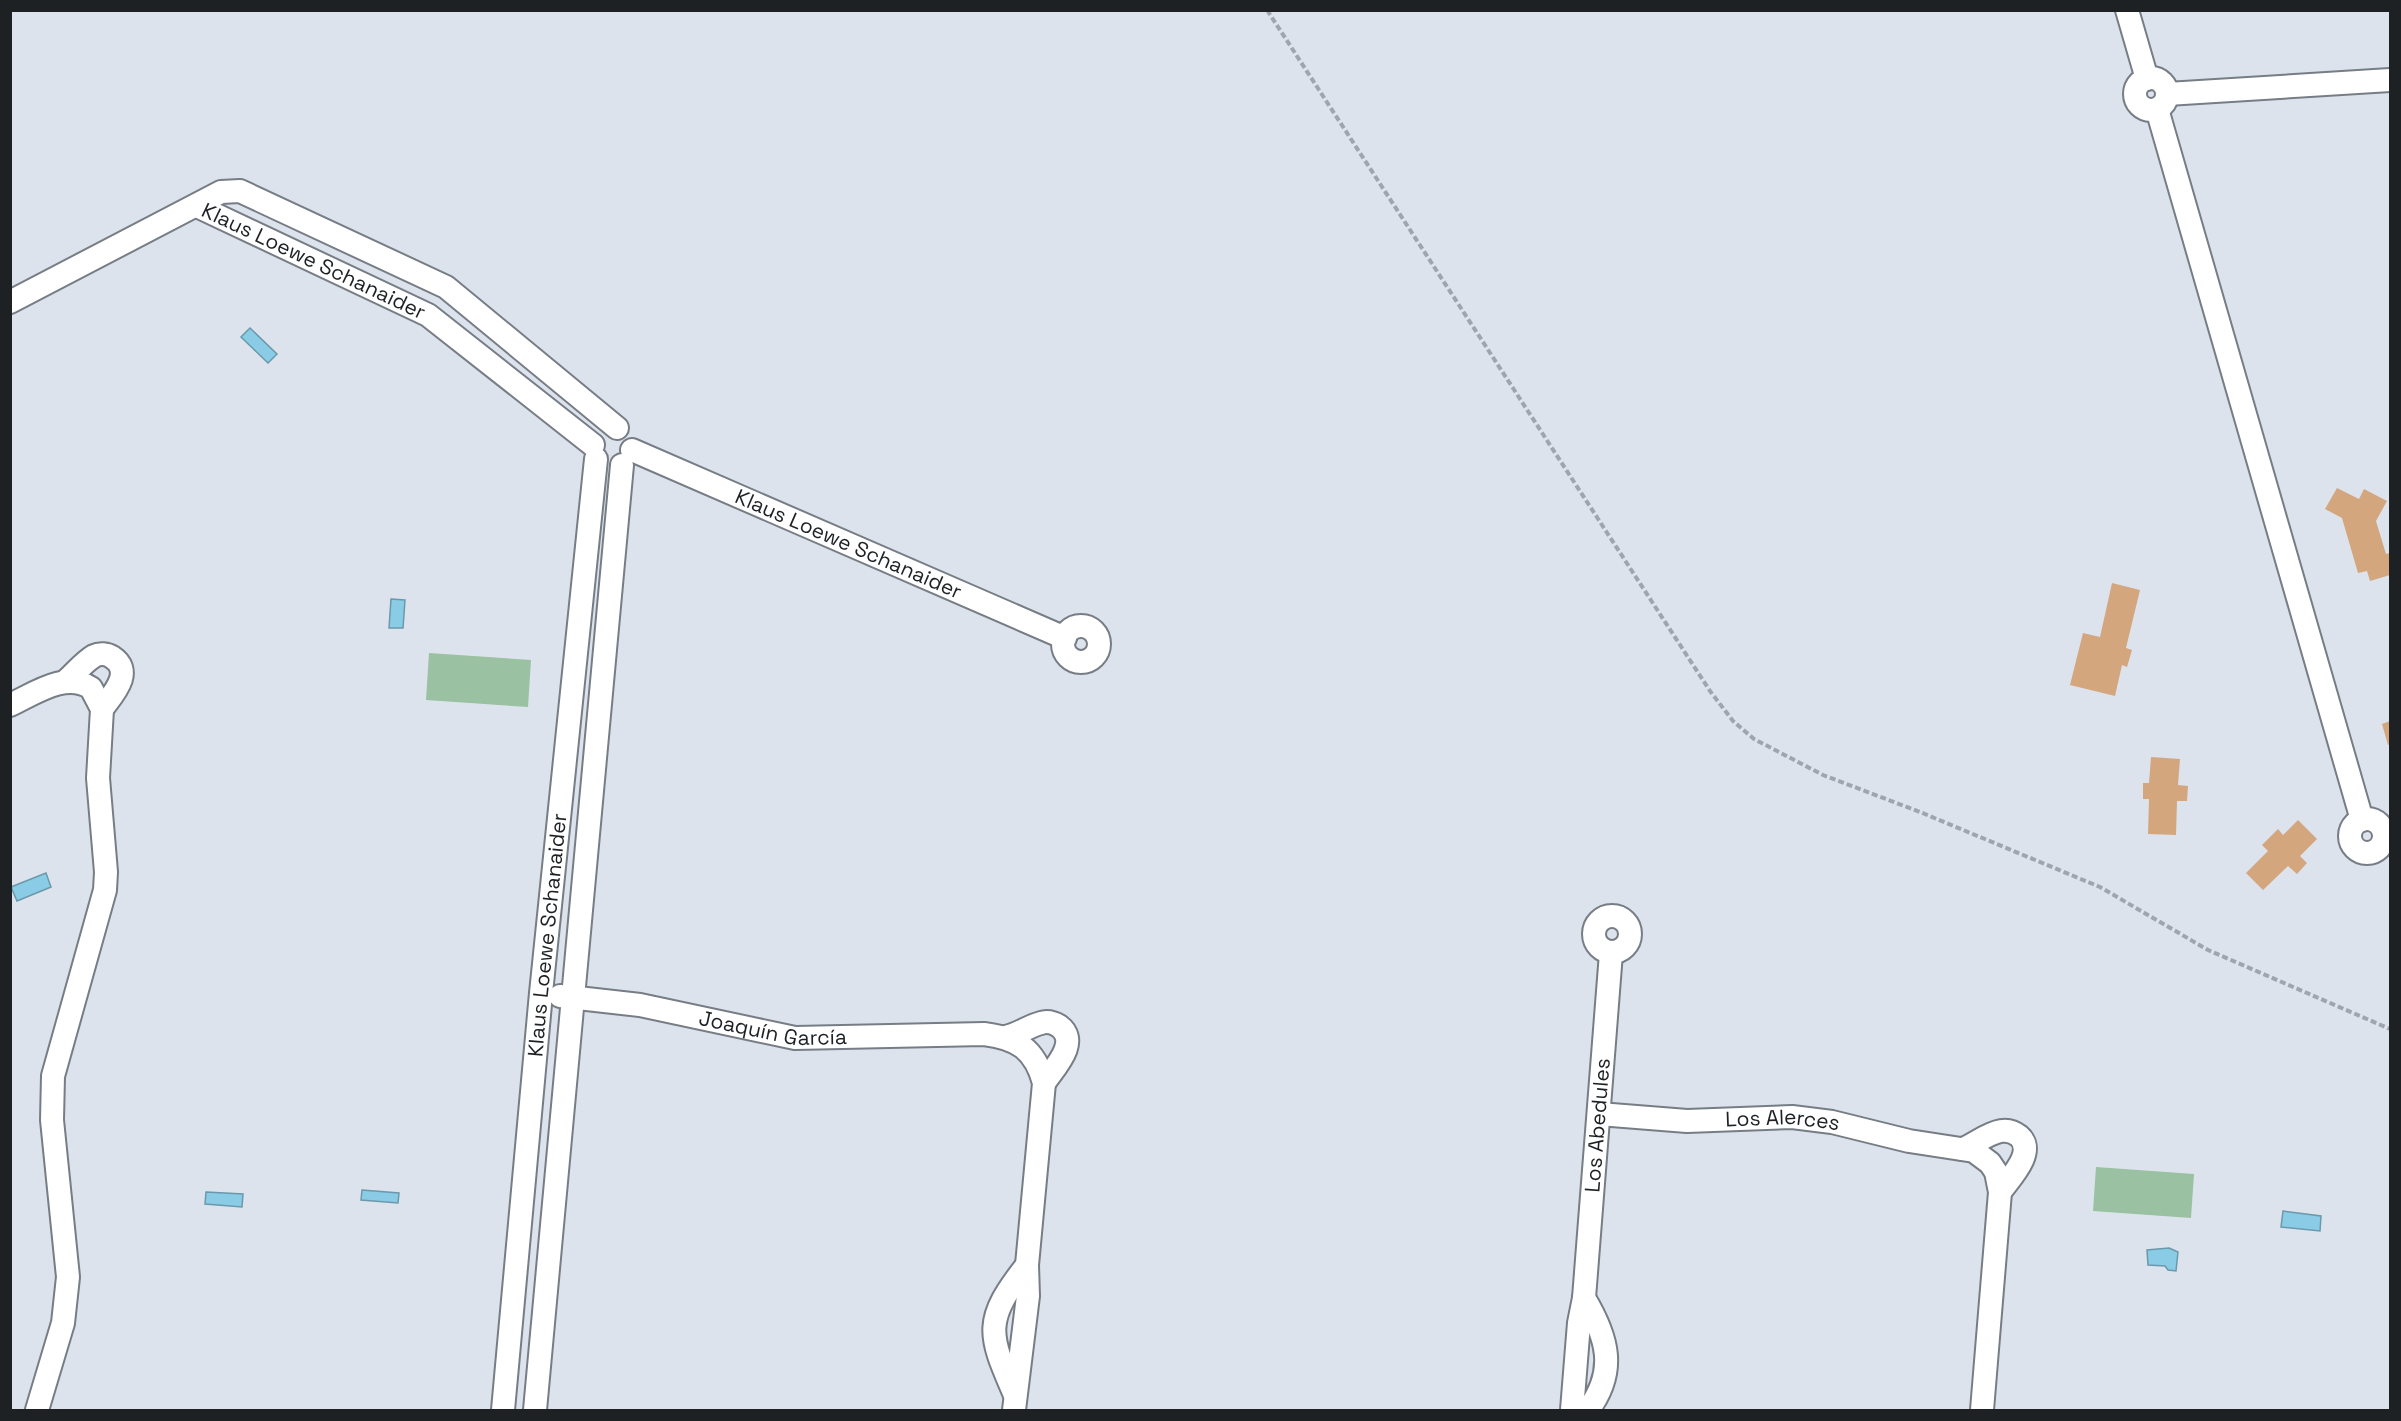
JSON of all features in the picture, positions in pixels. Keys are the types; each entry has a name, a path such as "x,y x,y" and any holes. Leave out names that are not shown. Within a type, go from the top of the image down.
{"street":[{"path":"2127,10 2147,79 2135,89 2136,99 2146,110 2162,101 2391,80"},
{"path":"2162,101 2362,820"},
{"name":"Klaus Loewe Schanaider","path":"197,206 226,190 240,191 429,279 461,297 617,428"},
{"path":"10,302 197,206"},
{"name":"Klaus Loewe Schanaider","path":"197,206 428,315 594,452 503,1410"},
{"path":"617,428 628,436 627,457 605,466 594,452 604,429 617,428"},
{"name":"Klaus Loewe Schanaider","path":"535,1410 627,457 1065,638"},
{"path":"10,705 66,681 94,656 106,654 115,659 121,668 122,679 102,709 98,778 106,872 105,891 53,1076 52,1120 68,1277 63,1323 37,1410"},
{"path":"66,681 79,681 90,687 102,709"},
{"path":"2362,820 2376,822 2387,830 2378,850 2367,854 2353,847 2350,833 2362,820"},
{"name":"Los Abedules","path":"1572,1410 1579,1323 1584,1298 1611,952"},
{"name":"Joaquín García","path":"541,993 649,1007 795,1038 836,1039 943,1034 1006,1037 1047,1022 1060,1027 1065,1033 1067,1044 1063,1056 1044,1083"},
{"name":"Joaquín García","path":"1006,1037 1032,1056 1044,1083 1027,1265 1028,1296 1021,1371 1015,1403"},
{"name":"Los Alerces","path":"1599,1114 1687,1121 1806,1118 1909,1141 1974,1151 1990,1163 1996,1172 2000,1192 1982,1410"},
{"name":"Los Alerces","path":"1963,1149 2001,1131 2014,1133 2022,1140 2025,1149 2020,1163 2000,1192"},
{"name":"Joaquín García","path":"1015,1403 996,1351 993,1330 996,1313 1005,1295 1027,1265"},
{"path":"1584,1298 1601,1330 1606,1358 1603,1386 1588,1410"}],"path":[{"path":"1267,10 1710,691 1740,727 1754,739 1823,775 1920,812 2100,887 2208,950 2391,1029"}],"green space":[{"path":"429,653 531,660 528,707 426,700"},
{"path":"2096,1167 2194,1174 2191,1218 2093,1211"}],"water":[{"path":"250,328 277,354 268,363 241,337"},
{"path":"391,599 405,600 403,628 389,628"},
{"path":"46,873 51,887 17,901 11,887"},
{"path":"362,1190 399,1193 398,1203 361,1200"},
{"path":"206,1192 243,1194 242,1207 205,1204"},
{"path":"2283,1211 2321,1216 2320,1231 2281,1227"},
{"path":"2169,1248 2178,1252 2176,1271 2168,1270 2165,1266 2148,1265 2147,1250"}],"building":[{"path":"2337,488 2359,499 2364,489 2387,501 2376,521 2386,554 2390,553 2390,575 2370,581 2367,571 2358,573 2342,518 2325,509"},
{"path":"2112,583 2140,590 2126,648 2132,650 2127,667 2122,665 2115,696 2070,685 2083,633 2100,637"},
{"path":"2390,721 2390,744 2388,745 2382,724"},
{"path":"2151,757 2180,759 2178,785 2188,786 2187,801 2177,801 2176,835 2148,834 2149,799 2143,799 2143,783 2149,783"},
{"path":"2298,820 2317,839 2300,856 2307,863 2297,874 2288,866 2263,890 2246,873 2268,851 2262,845 2278,829 2283,835"}]}
